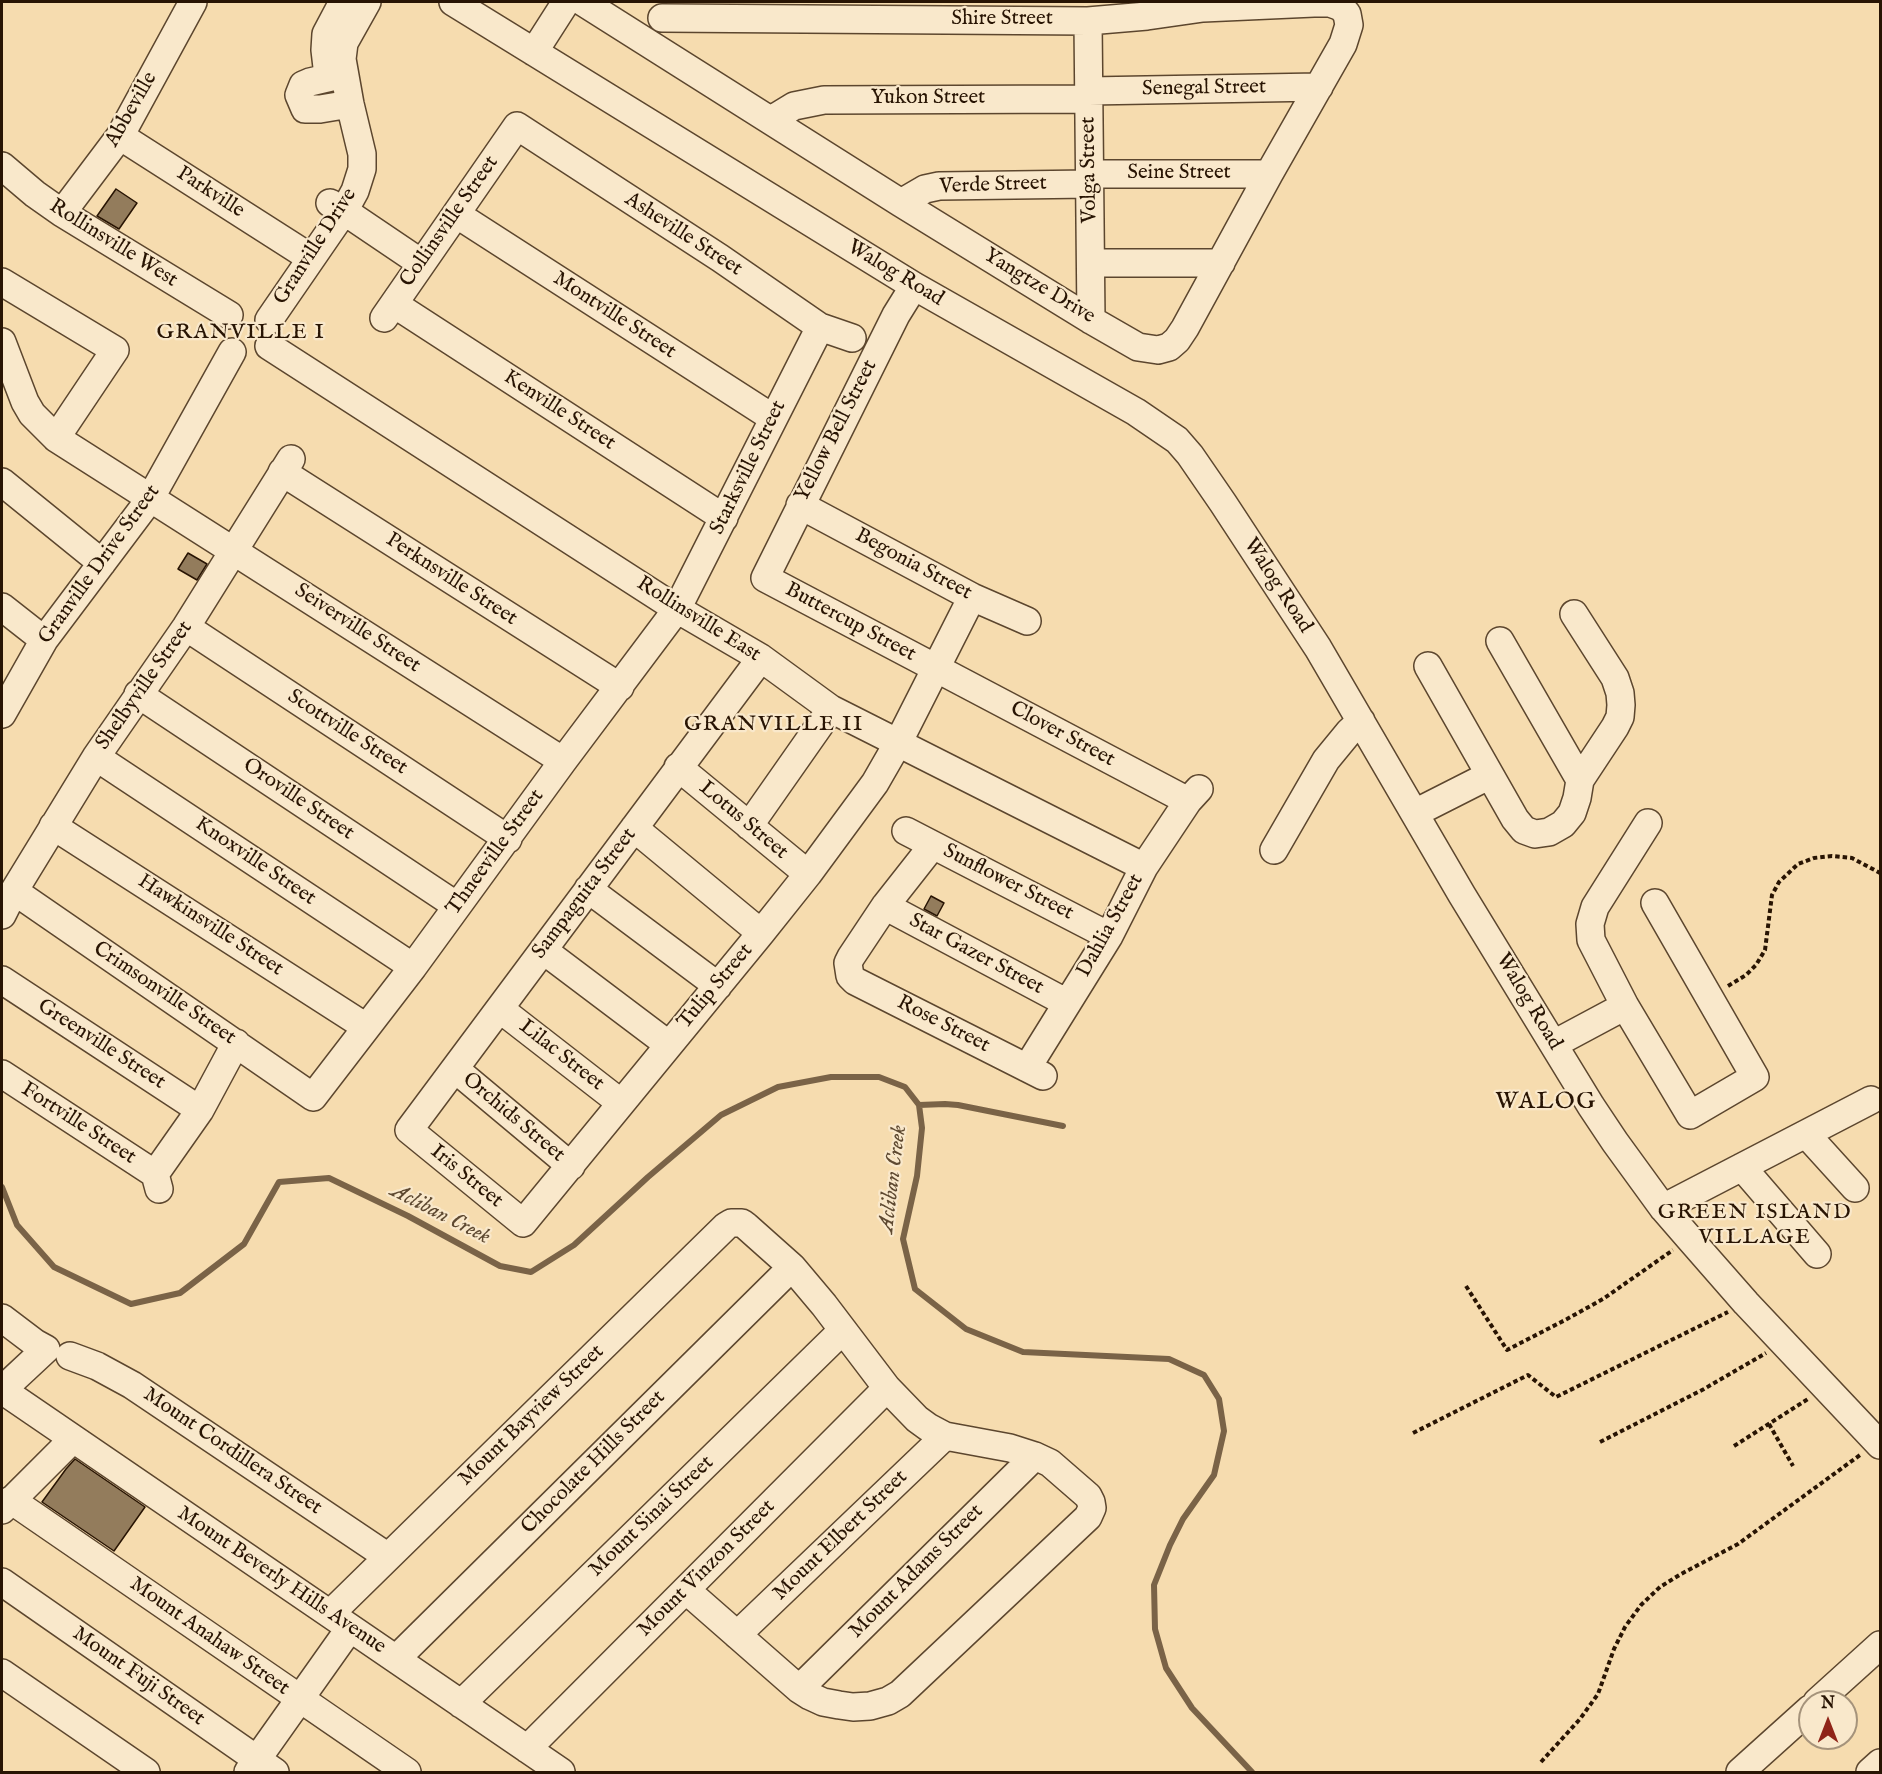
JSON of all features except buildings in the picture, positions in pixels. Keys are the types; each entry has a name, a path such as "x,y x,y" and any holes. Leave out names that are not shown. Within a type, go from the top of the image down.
{"street":[{"name":"Abbeville","path":"62,213 120,136 193,2"},
{"name":"Granville Drive","path":"266,325 337,207 347,164 342,106 336,76 325,50 326,34 343,2"},
{"name":"Granville Drive","path":"336,76 342,59 344,43 367,2"},
{"name":"Walog Road","path":"453,2 914,286 1136,412 1177,440 1210,484 1318,648 1415,813 1615,1142 1663,1208 1746,1303 1827,1388 1875,1432"},
{"path":"527,47 546,2"},
{"path":"527,47 566,2"},
{"name":"Yangtze Drive","path":"583,2 1091,320 1147,350 1169,347 1185,328 1343,44 1349,24 1347,14 1341,7"},
{"name":"Shire Street","path":"668,10 1088,21 1229,6 1330,3 1341,7"},
{"path":"647,42 668,10"},
{"name":"Volga Street","path":"1088,21 1091,320"},
{"name":"Senegal Street","path":"1089,95 1318,87"},
{"name":"Yukon Street","path":"771,120 794,106 824,100 1089,95"},
{"name":"Collinsville Street","path":"389,311 517,126"},
{"name":"Asheville Street","path":"517,126 720,258 820,327 852,338"},
{"name":"Parkville","path":"120,136 300,251"},
{"name":"Rollinsville West","path":"2,166 62,213 229,315"},
{"name":"Seine Street","path":"1090,179 1269,174"},
{"name":"Verde Street","path":"901,202 925,189 946,185 1090,179"},
{"name":"Granville Drive","path":"266,325 300,251 337,207"},
{"path":"337,207 422,263"},
{"name":"Montville Street","path":"456,214 773,418"},
{"path":"1091,263 1221,263"},
{"path":"2,282 115,350 56,438"},
{"name":"Yellow Bell Street","path":"765,578 896,315 914,286"},
{"path":"253,308 266,325 264,351 252,357 238,356 224,341 222,334 225,321 229,315 240,309 253,308"},
{"name":"Kenville Street","path":"389,311 724,518"},
{"name":"Rollinsville East","path":"266,325 678,609 761,658 831,709 1144,867"},
{"name":"Starksville Street","path":"678,609 820,327"},
{"name":"Seiverville Street","path":"2,342 25,402 32,414 56,438 563,761"},
{"name":"Granville Drive Street","path":"2,714 44,640 150,499 232,352"},
{"name":"Shelbyville Street","path":"2,915 14,891 96,757 186,627 287,466"},
{"name":"Perknsville Street","path":"287,466 620,687"},
{"path":"2,482 102,563"},
{"name":"Begonia Street","path":"800,505 972,597 1027,621"},
{"name":"Buttercup Street","path":"765,578 936,668"},
{"name":"Tulip Street","path":"523,1223 761,933 875,783 972,597"},
{"path":"2,607 44,640"},
{"name":"Thneeville Street","path":"313,1097 413,967 563,761 678,609"},
{"path":"1428,666 1515,819 1524,830 1535,834 1549,832 1563,824 1572,813 1580,780 1620,717 1620,693 1614,678 1574,614"},
{"name":"Scottville Street","path":"186,627 508,839"},
{"path":"1500,640 1580,780"},
{"name":"Sampaguita Street","path":"409,1130 761,658"},
{"name":"Clover Street","path":"936,668 1194,794"},
{"name":"Oroville Street","path":"138,694 457,906"},
{"path":"749,826 831,709"},
{"path":"1274,850 1326,760 1348,732 1361,721"},
{"name":"Knoxville Street","path":"96,757 413,967"},
{"name":"Lotus Street","path":"678,767 808,874"},
{"path":"1415,813 1490,775"},
{"name":"Dahlia Street","path":"1035,1072 1067,1003 1109,936 1144,867 1194,794"},
{"path":"1648,823 1595,907 1590,924 1591,940 1625,1006 1689,1114 1755,1077 1655,903"},
{"name":"Hawkinsville Street","path":"53,826 366,1027"},
{"path":"634,828 761,933"},
{"name":"Sunflower Street","path":"906,831 1109,936"},
{"path":"885,906 933,845"},
{"path":"588,889 718,986"},
{"name":"Crimsonville Street","path":"14,891 313,1097"},
{"name":"Rose Street","path":"885,906 851,957 848,969 850,976 855,981 1035,1072"},
{"name":"Star Gazer Street","path":"885,906 1067,1003"},
{"path":"543,950 669,1045"},
{"name":"Greenville Street","path":"2,980 200,1110"},
{"path":"1554,1044 1625,1006"},
{"name":"Lilac Street","path":"500,1009 621,1103"},
{"path":"200,1110 236,1043"},
{"name":"Orchids Street","path":"455,1069 571,1167"},
{"name":"Fortville Street","path":"2,1074 157,1182 200,1110"},
{"path":"1663,1208 1871,1100"},
{"name":"Iris Street","path":"409,1130 523,1223"},
{"path":"1806,1134 1855,1188"},
{"path":"1742,1167 1817,1254"},
{"name":"Mount Bayview Street","path":"260,1768 340,1621 388,1557 726,1226 736,1222 742,1223 792,1267"},
{"path":"686,1590 799,1689 823,1702 853,1707 879,1703 900,1694 1088,1517 1092,1508 1088,1496 1050,1463 1010,1448 945,1436 917,1419 886,1388 824,1305 792,1267"},
{"name":"Chocolate Hills Street","path":"396,1659 792,1267"},
{"name":"Mount Cordillera Street","path":"2,1318 58,1353 97,1366 132,1384 388,1557"},
{"name":"Mount Sinai Street","path":"460,1704 843,1330"},
{"path":"2,1390 58,1353"},
{"name":"Mount Vinzon Street","path":"527,1749 886,1388"},
{"name":"Mount Beverly Hills Avenue","path":"2,1390 561,1773"},
{"name":"Mount Elbert Street","path":"738,1635 945,1436"},
{"path":"6,1505 73,1439"},
{"name":"Mount Adams Street","path":"799,1689 1035,1456"},
{"name":"Mount Anahaw Street","path":"6,1505 407,1773"},
{"name":"Mount Fuji Street","path":"2,1582 260,1768"},
{"path":"1830,1690 1881,1645"},
{"path":"2,1673 146,1773"},
{"path":"1740,1773 1798,1719"},
{"path":"1870,1773 1881,1763"}],"path":[{"path":"1709,998 1746,975 1756,965 1765,950 1772,895 1779,882 1798,864 1814,858 1832,856 1852,858 1881,873"},
{"path":"1466,1286 1507,1350 1603,1299 1689,1238"},
{"path":"1413,1433 1528,1376 1556,1397 1746,1303"},
{"path":"1600,1442 1704,1389 1783,1342"},
{"path":"1734,1446 1827,1388"},
{"path":"1769,1424 1793,1466"},
{"path":"1541,1762 1580,1719 1598,1694 1624,1627 1641,1605 1660,1587 1738,1544 1875,1432"}],"waterway":[{"name":"Acliban Creek","path":"2,1187 17,1225 54,1267 131,1304 180,1293 244,1244 279,1182 329,1178 408,1216 500,1266 531,1272 574,1245 648,1177 721,1115 778,1087 831,1077 879,1077 905,1087 919,1105 922,1128 917,1176 903,1239 915,1289 966,1329 1023,1352 1169,1359 1204,1375 1219,1399 1224,1431 1214,1475 1183,1519 1154,1585 1155,1629 1166,1668 1192,1708 1252,1772"},
{"path":"919,1105 958,1105 1063,1126"}],"district":[{"name":"GRANVILLE I","path":"241,333"},
{"name":"GRANVILLE II","path":"774,725"},
{"name":"WALOG","path":"1546,1103"},
{"name":"GREEN ISLAND VILLAGE","path":"1755,1226"}]}
